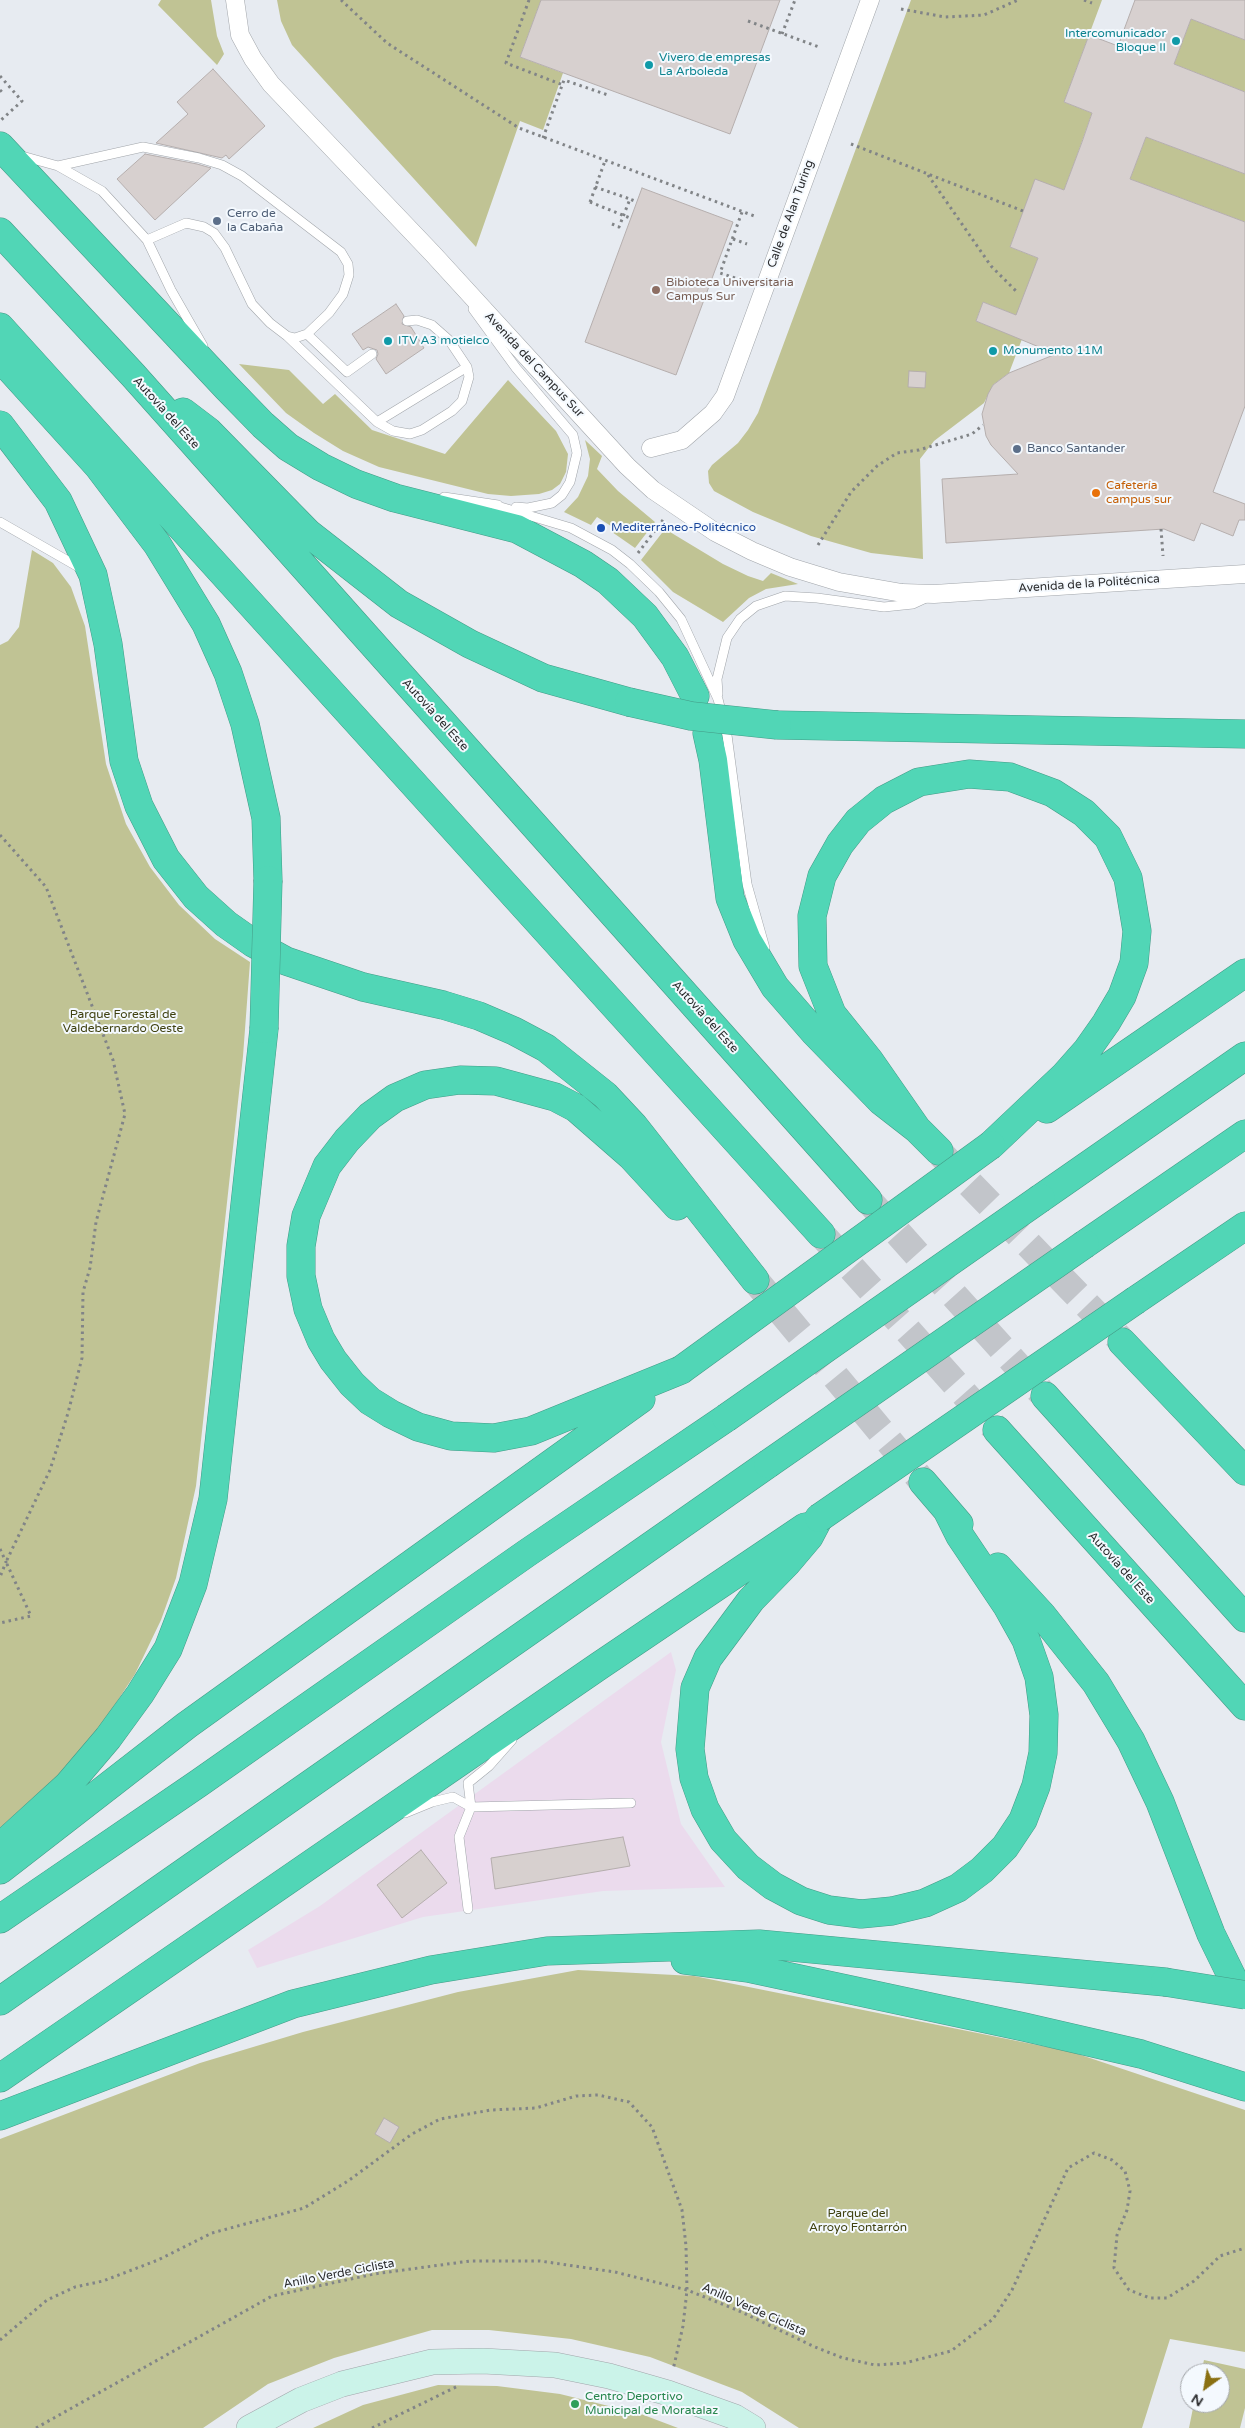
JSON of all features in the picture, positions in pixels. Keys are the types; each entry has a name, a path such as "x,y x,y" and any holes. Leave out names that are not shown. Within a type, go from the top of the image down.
{"highway":[{"path":"0,146 227,388 263,425 288,447 321,467 356,484 395,498 517,529 583,564 608,581 645,616 706,698"},
{"name":"Autovía del Este","path":"0,232 133,375 868,1200"},
{"path":"0,327 821,1234"},
{"path":"0,358 98,466 157,544 206,624 228,673 245,724 266,818 268,880 264,1029 213,1499 193,1584 168,1649 119,1724 68,1785 0,1847"},
{"path":"133,375 208,431 308,532 399,604 470,644 544,678 629,702 691,716 777,724 1245,734"},
{"path":"0,425 58,501 93,576 108,644 124,761 139,806 166,859 196,896 226,924 264,950 286,961 321,975 363,987 443,1005 479,1016 514,1031 546,1048 605,1095 634,1126 755,1280 684,1214 631,1156 576,1108 535,1090 496,1081 460,1080 425,1085 395,1098 370,1116 347,1140 327,1166 306,1216 302,1246 302,1276 308,1309 321,1340 343,1372 370,1401 418,1427 451,1436 494,1438 531,1431 681,1370"},
{"path":"707,733 713,760 730,898 747,940 775,987 815,1033 881,1101 917,1129"},
{"path":"938,1151 917,1129 868,1060 832,1014 813,966 812,916 822,876 840,844 852,829 884,800 919,782 968,774 1010,777 1053,793 1084,813 1108,837 1128,878 1137,931 1134,963 1122,996 1106,1023 1087,1050 1064,1076 991,1145"},
{"path":"0,1870 187,1725 991,1145 1064,1098 1245,973"},
{"path":"0,1919 199,1783 527,1553 726,1418 1245,1056"},
{"path":"0,2001 768,1464 1245,1134"},
{"path":"0,2078 540,1706 819,1518 1245,1226"},
{"path":"1136,1300 1245,1242"},
{"path":"1122,1342 1198,1418 1245,1461"},
{"path":"1045,1396 1245,1618"},
{"path":"1198,1418 1245,1470"},
{"name":"Autovía del Este","path":"997,1430 1245,1706"},
{"path":"923,1482 1042,1615 1096,1683 1131,1741 1160,1802 1211,1934 1238,1986"},
{"path":"819,1518 809,1537 751,1600 708,1658 695,1688 690,1749 694,1778 704,1809 723,1840 748,1867 773,1886 801,1901 829,1910 861,1914 892,1911 925,1903 958,1888 982,1870 1005,1847 1023,1820 1036,1786 1043,1753 1044,1715 1039,1677 1026,1640 1017,1622 960,1536 947,1510"},
{"path":"0,2116 292,2004 431,1970 546,1951 758,1944 1165,1982 1238,1986"},
{"path":"546,1951 668,1957 748,1968 1126,2050 1245,2087"}],"street":[{"name":"Avenida del Campus Sur","path":"235,0 240,34 252,59 271,84 433,254 627,466 674,506 752,551 790,567 839,582 902,592 934,594"},
{"name":"Calle de Alan Turing","path":"651,448 682,440 714,413 725,396 870,0"},
{"name":"Avenida de la Politécnica","path":"934,594 1245,574"},
{"path":"249,2428 301,2400 342,2384 432,2362 483,2361 555,2365 609,2376 668,2393 735,2417 753,2428"}],"lane":[{"path":"0,146 31,160 58,166 102,191 147,240 171,290 227,388"},
{"path":"58,166 143,147 199,158 222,165 242,176 341,252 348,264 349,275 343,294 329,314 307,334 295,338 287,336"},
{"path":"147,240 186,223 204,227 214,233 225,248 252,304 270,323 287,336 377,422 394,431 410,434 422,430 452,411 462,401 470,377 467,366 449,340 432,325 417,320 407,321"},
{"path":"433,254 516,368 573,435 577,453 570,482 562,495 552,502 528,508 433,496"},
{"path":"307,334 347,372 372,354"},
{"path":"377,422 467,366"},
{"path":"356,484 415,493"},
{"path":"494,505 571,528 612,550 630,564 659,592 680,619 706,698 727,735 747,884 775,987"},
{"path":"0,522 93,576"},
{"path":"706,698 717,679 728,638 740,619 756,606 785,596 817,598 884,607 913,604 934,594"},
{"path":"468,1909 459,1837 471,1807 468,1782 489,1766 540,1706"},
{"path":"348,1838 432,1802 454,1797 471,1807 631,1803"}],"path":[{"path":"341,0 387,43 420,62 465,95 519,128 756,217"},
{"path":"529,0 506,63 563,84"},
{"path":"782,34 795,0"},
{"path":"901,8 945,16 984,15 1018,0"},
{"path":"1084,0 1092,3"},
{"path":"748,21 819,47"},
{"path":"0,76 22,101 0,121"},
{"path":"543,138 564,80 608,96"},
{"path":"851,144 1023,211"},
{"path":"605,161 590,202 630,218"},
{"path":"927,174 991,266 1018,293"},
{"path":"595,187 637,202"},
{"path":"612,224 619,227 630,199"},
{"path":"735,278 720,273 742,212"},
{"path":"733,239 746,244"},
{"path":"818,545 851,492 877,466 898,454 919,450 972,434 983,425"},
{"path":"636,555 667,515"},
{"path":"1162,529 1163,556"},
{"path":"0,835 46,887 113,1060 125,1114 96,1222 90,1268 83,1292 82,1358 68,1413 50,1470 0,1577"},
{"path":"0,1549 31,1616 0,1622"},
{"path":"0,2340 47,2300 75,2287 104,2281 158,2260 212,2233 304,2208 348,2181 412,2134 440,2119 491,2110 536,2108 576,2096 598,2095 629,2102 652,2127 682,2210 686,2246 687,2290 683,2326 673,2370"},
{"name":"Anillo Verde Ciclista","path":"36,2428 272,2296 374,2274 470,2261 540,2261 616,2272 687,2290 737,2310 843,2358 876,2364 905,2363 951,2351 993,2319 1012,2290 1068,2168 1094,2153 1112,2160 1125,2171 1130,2191 1127,2210 1117,2235 1114,2268 1129,2290 1150,2298 1167,2298 1194,2281 1220,2256 1245,2248"},
{"path":"372,2428 460,2385"}],"shaded area":[{"path":"671,1652 676,1670 661,1742 681,1824 725,1887 603,1891 423,1917 257,1968 248,1950 320,1906"}],"green space":[{"path":"161,0 211,0 217,36 224,54 217,65 158,5"},
{"path":"277,0 541,0 520,57 563,73 543,130 520,121 476,247 292,45 281,21"},
{"path":"911,0 1102,0 1064,102 1092,113 1075,161 1064,190 1035,180 1010,247 1038,258 1018,316 983,302 976,321 1022,339 1009,373 993,385 984,403 934,441 920,459 923,559 871,553 811,536 753,512 714,491 709,483 708,471 712,465 738,443 758,413"},
{"path":"1191,19 1245,40 1245,92 1174,64"},
{"path":"1146,137 1245,174 1245,222 1130,179"},
{"path":"239,364 289,370 323,404 335,394 372,430 445,454 508,380 556,431 568,454 566,472 560,484 552,490 539,494 511,496 488,494 379,467 343,451 286,413"},
{"path":"585,440 602,456 597,469 618,491 655,522 635,548 612,532 614,528 597,517 591,525 564,512 578,497 588,476 590,459"},
{"path":"665,529 723,564 748,576 763,581 771,573 798,584 766,589 749,598 723,622 673,592 641,560"},
{"name":"Parque Forestal de Valdebernardo Oeste","path":"32,550 53,563 71,587 85,626 106,764 126,824 150,867 179,905 215,939 250,962 243,1056 196,1486 176,1578 161,1620 135,1674 99,1729 58,1777 0,1829 0,645 8,641 19,627"},
{"name":"Parque del Arroyo Fontarrón","path":"578,1970 694,1976 1072,2052 1245,2110 1245,2352 1170,2339 1142,2428 799,2428 742,2392 650,2357 571,2339 489,2330 432,2330 334,2358 268,2384 203,2428 0,2428 0,2139 200,2063 303,2032 458,1992"},
{"path":"1204,2360 1218,2363 1203,2363"},
{"path":"1230,2366 1245,2369 1245,2408 1240,2428 1189,2428 1192,2413 1230,2413"},
{"path":"438,2385 497,2386 560,2394 641,2414 678,2428 313,2428 363,2405"}],"building":[{"name":"Vivero de empresas La Arboleda","path":"541,0 780,0 730,134 520,57"},
{"path":"1135,0 1245,0 1245,40 1191,19 1174,64 1245,92 1245,174 1146,137 1130,179 1245,222 1245,406 1213,492 1245,504 1245,520 1239,520 1233,536 1201,523 1194,541 1164,529 946,543 942,479 1018,474 991,445 986,436 982,414 988,394 993,385 1009,373 1056,354 976,321 983,302 1016,315 1038,258 1010,247 1035,179 1064,190 1082,142 1092,113 1064,102 1089,35 1118,46"},
{"path":"213,69 265,126 229,159 226,155 222,158 156,143 188,114 177,102"},
{"path":"145,154 211,168 155,220 117,179"},
{"name":"Bibioteca Universitaria Campus Sur","path":"642,188 733,222 676,375 585,342"},
{"name":"ITV A3 motielco","path":"396,304 404,316 402,324 411,327 424,348 386,374 376,359 377,350 368,347 363,350 352,334"},
{"path":"909,371 926,372 925,388 908,387"},
{"path":"623,1837 630,1866 495,1889 491,1858"},
{"path":"421,1850 447,1883 402,1918 377,1885"},
{"path":"384,2118 399,2127 390,2143 375,2134"}],"tunnel":[{"path":"941,1154 1120,1339"},
{"path":"870,1202 1042,1393"},
{"path":"824,1237 994,1427"},
{"path":"755,1280 923,1482"}],"place":[{"name":"Intercomunicador Bloque II","path":"1176,41"},
{"name":"Vivero de empresas La Arboleda","path":"649,65"},
{"name":"Cerro de la Cabaña","path":"217,221"},
{"name":"Bibioteca Universitaria Campus Sur","path":"656,290"},
{"name":"ITV A3 motielco","path":"388,341"},
{"name":"Monumento 11M","path":"993,351"},
{"name":"Banco Santander","path":"1017,449"},
{"name":"Cafetería campus sur","path":"1096,493"},
{"name":"Mediterráneo-Politécnico","path":"601,528"},
{"name":"Centro Deportivo Municipal de Moratalaz","path":"575,2404"}]}
